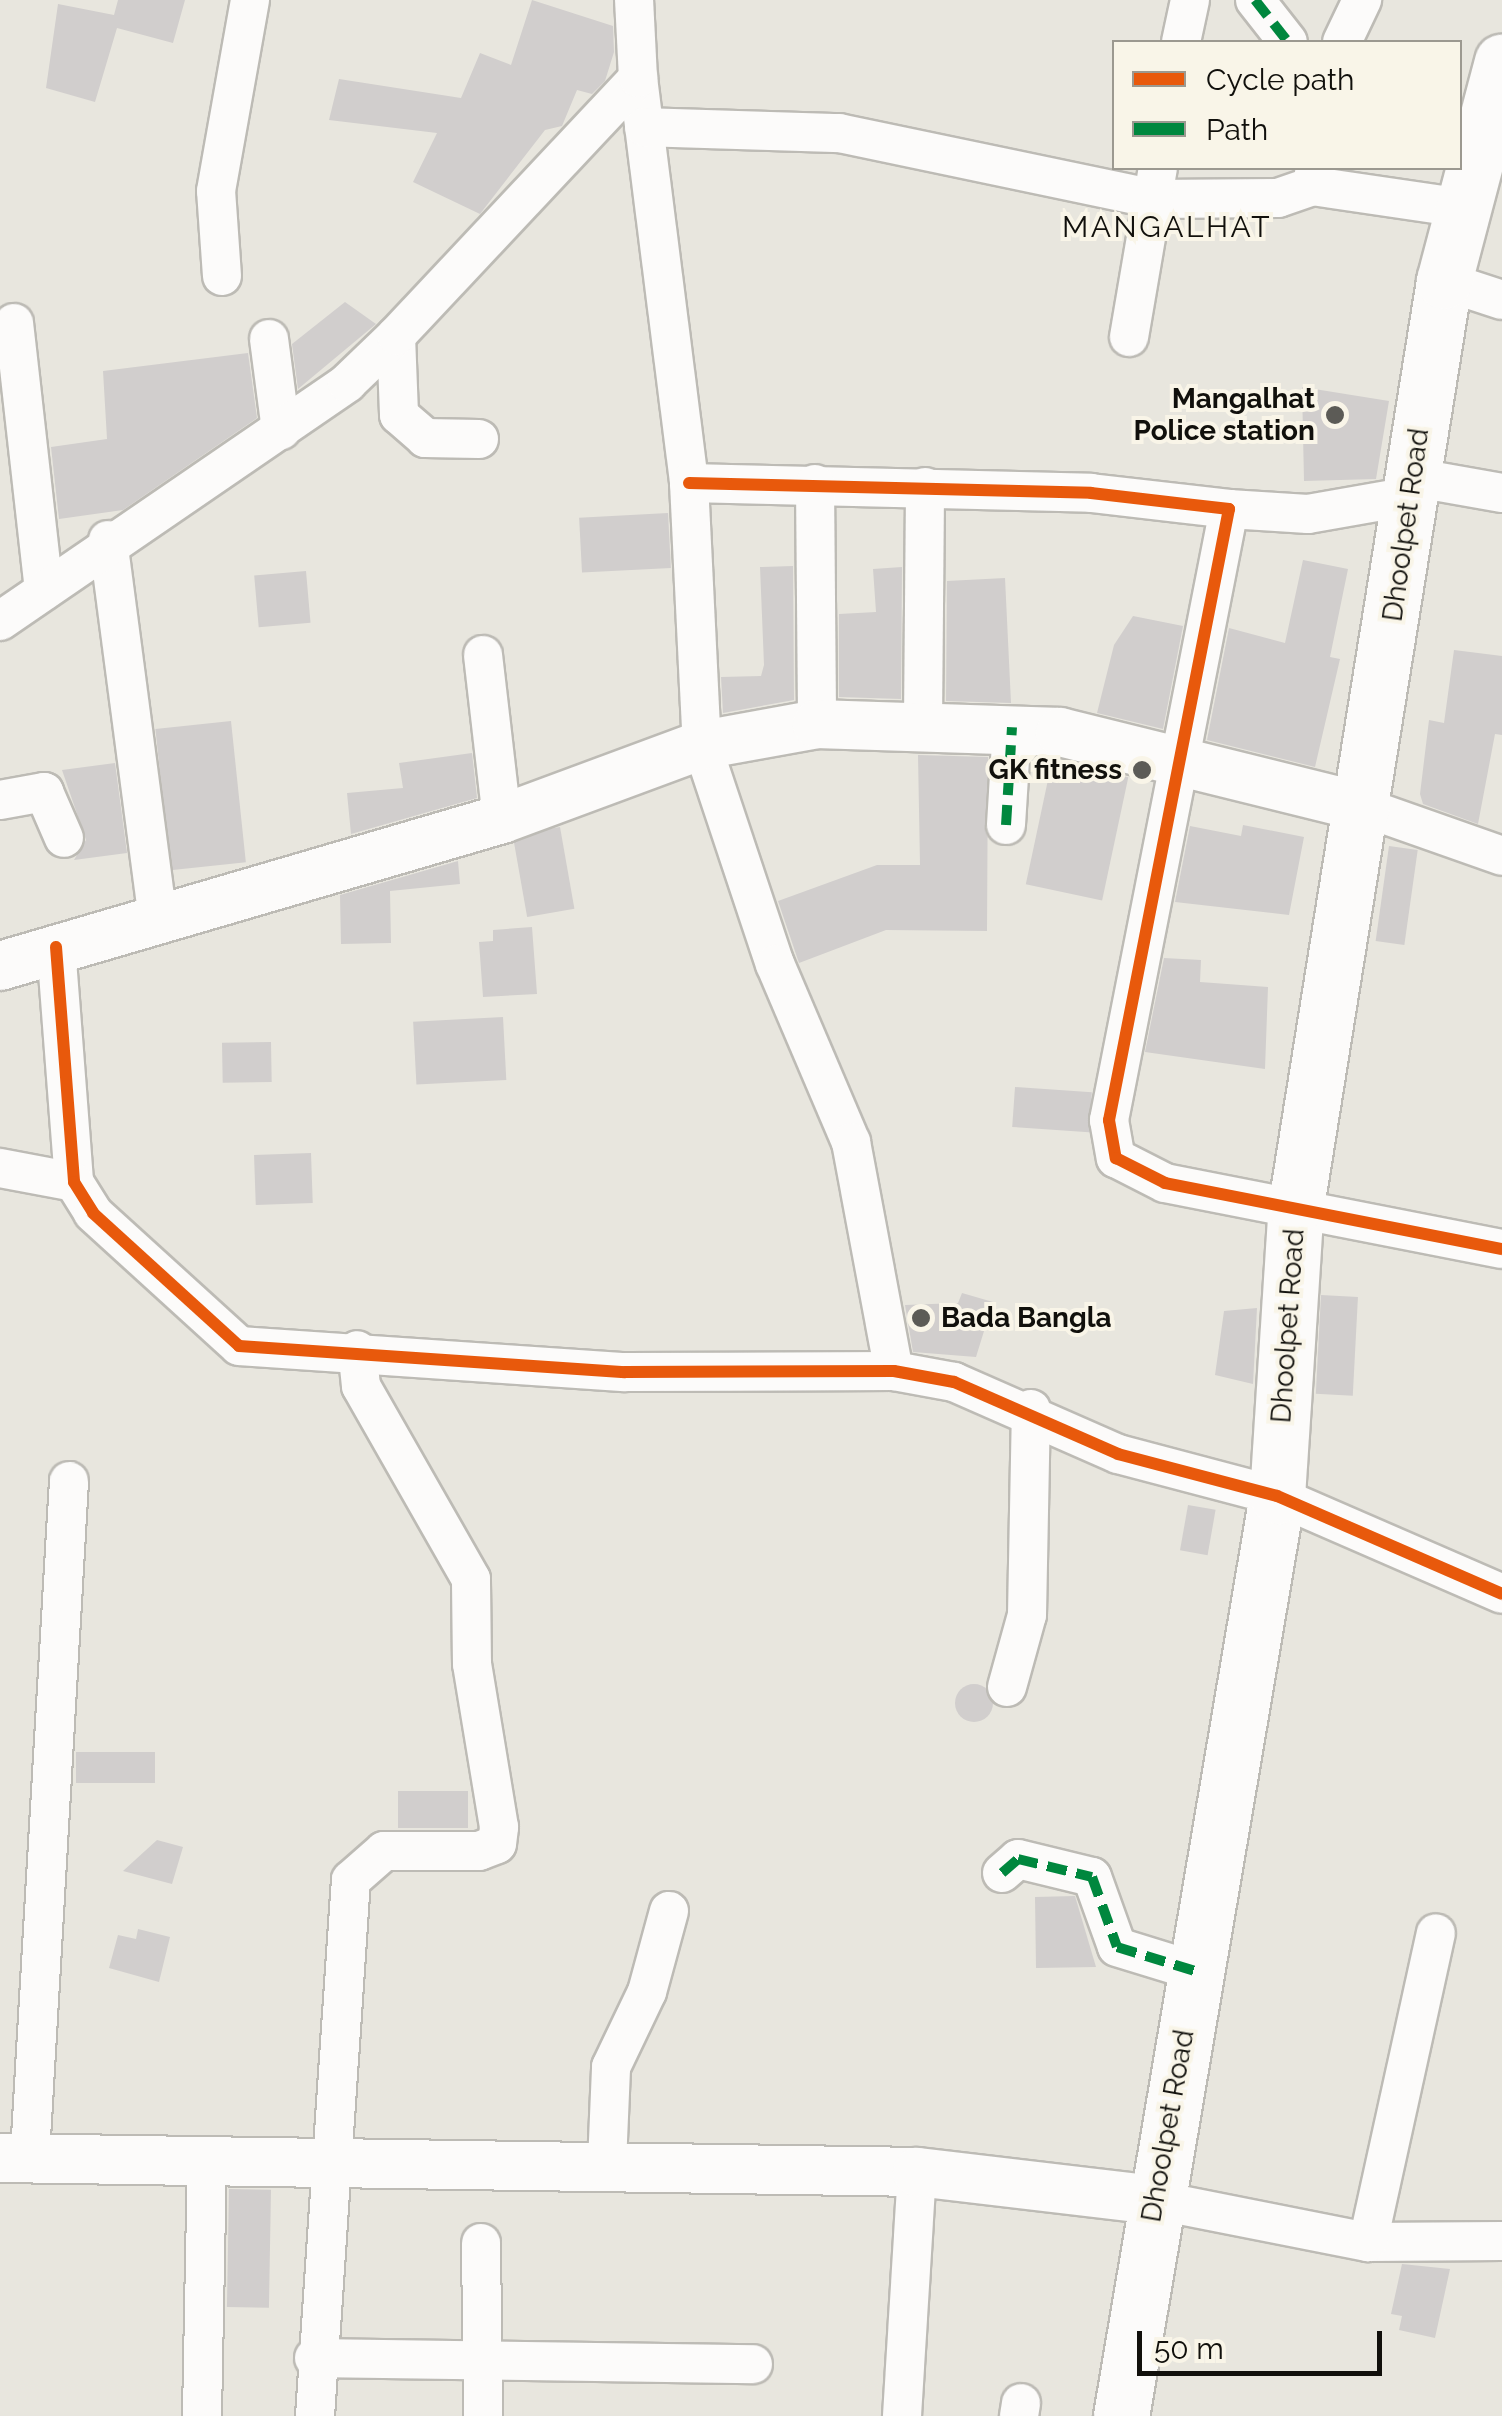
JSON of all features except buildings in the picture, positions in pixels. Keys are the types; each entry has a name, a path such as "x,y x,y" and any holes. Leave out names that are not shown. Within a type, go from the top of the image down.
{"main road":[{"name":"Dhoolpet Road","path":"1121,2416 1277,1496 1296,1205 1366,808 1444,281 1502,62"}],"street":[{"path":"222,276 216,191 250,0"},
{"path":"634,0 638,78 689,482 702,746 775,964 851,1142 894,1372"},
{"path":"1181,40 1190,0"},
{"path":"1255,0 1286,40"},
{"path":"1343,40 1362,0"},
{"path":"0,622 108,540 281,430 396,336 638,78"},
{"path":"644,127 839,133 1156,183 1278,198 1313,177 1463,208"},
{"path":"1129,337 1156,183"},
{"path":"1444,281 1502,300"},
{"path":"14,323 44,590"},
{"path":"396,336 399,415 424,438 478,439"},
{"path":"269,339 281,430"},
{"path":"689,482 925,486 1308,514 1410,496 1434,481 1502,493"},
{"path":"815,484 817,724"},
{"path":"923,721 925,486"},
{"path":"1229,510 1176,754 1109,1120 1116,1158 1165,1183 1296,1205 1502,1248"},
{"path":"108,540 158,919"},
{"path":"483,655 502,818"},
{"path":"0,966 502,818 702,746 817,724 923,721 1012,727 1176,754 1366,808 1502,856"},
{"path":"1006,826 1012,727"},
{"path":"0,800 44,792 64,838"},
{"path":"56,947 74,1182 93,1213 238,1346 357,1350 625,1372 894,1372 1031,1409 1118,1454 1277,1496 1502,1594"},
{"path":"0,1168 74,1182"},
{"path":"315,2416 314,2358 351,1880 384,1852 479,1852 497,1844 499,1827 472,1664 471,1579 360,1386 357,1350"},
{"path":"1006,1688 1028,1599 1031,1409"},
{"path":"68,1481 15,2156 207,2156 917,2172 1156,2200 1368,2242 1502,2241"},
{"path":"1002,1873 1018,1859 1092,1877 1117,1947 1195,1971"},
{"path":"607,2164 611,2066 647,1992 669,1911"},
{"path":"1368,2242 1436,1933"},
{"path":"202,2416 207,2156"},
{"path":"902,2416 917,2172"},
{"path":"481,2243 483,2416"},
{"path":"314,2358 481,2354 754,2364"}],"marked path":[{"path":"1255,0 1286,40"},
{"path":"1006,825 1012,727"},
{"path":"1002,1873 1018,1859 1092,1877 1117,1947 1195,1971"}],"cycle path":[{"path":"689,483 1091,493 1229,509 1109,1120 1116,1158 1165,1183 1502,1249"},
{"path":"56,947 74,1182 93,1213 239,1346 625,1372 894,1371 954,1382 1118,1454 1277,1496 1502,1594"}],"place":[{"name":"Mangalhat Police station","path":"1335,415"},
{"name":"GK fitness","path":"1142,770"},
{"name":"Bada Bangla","path":"921,1318"}],"district":[{"name":"MANGALHAT","path":"1167,227"}]}
